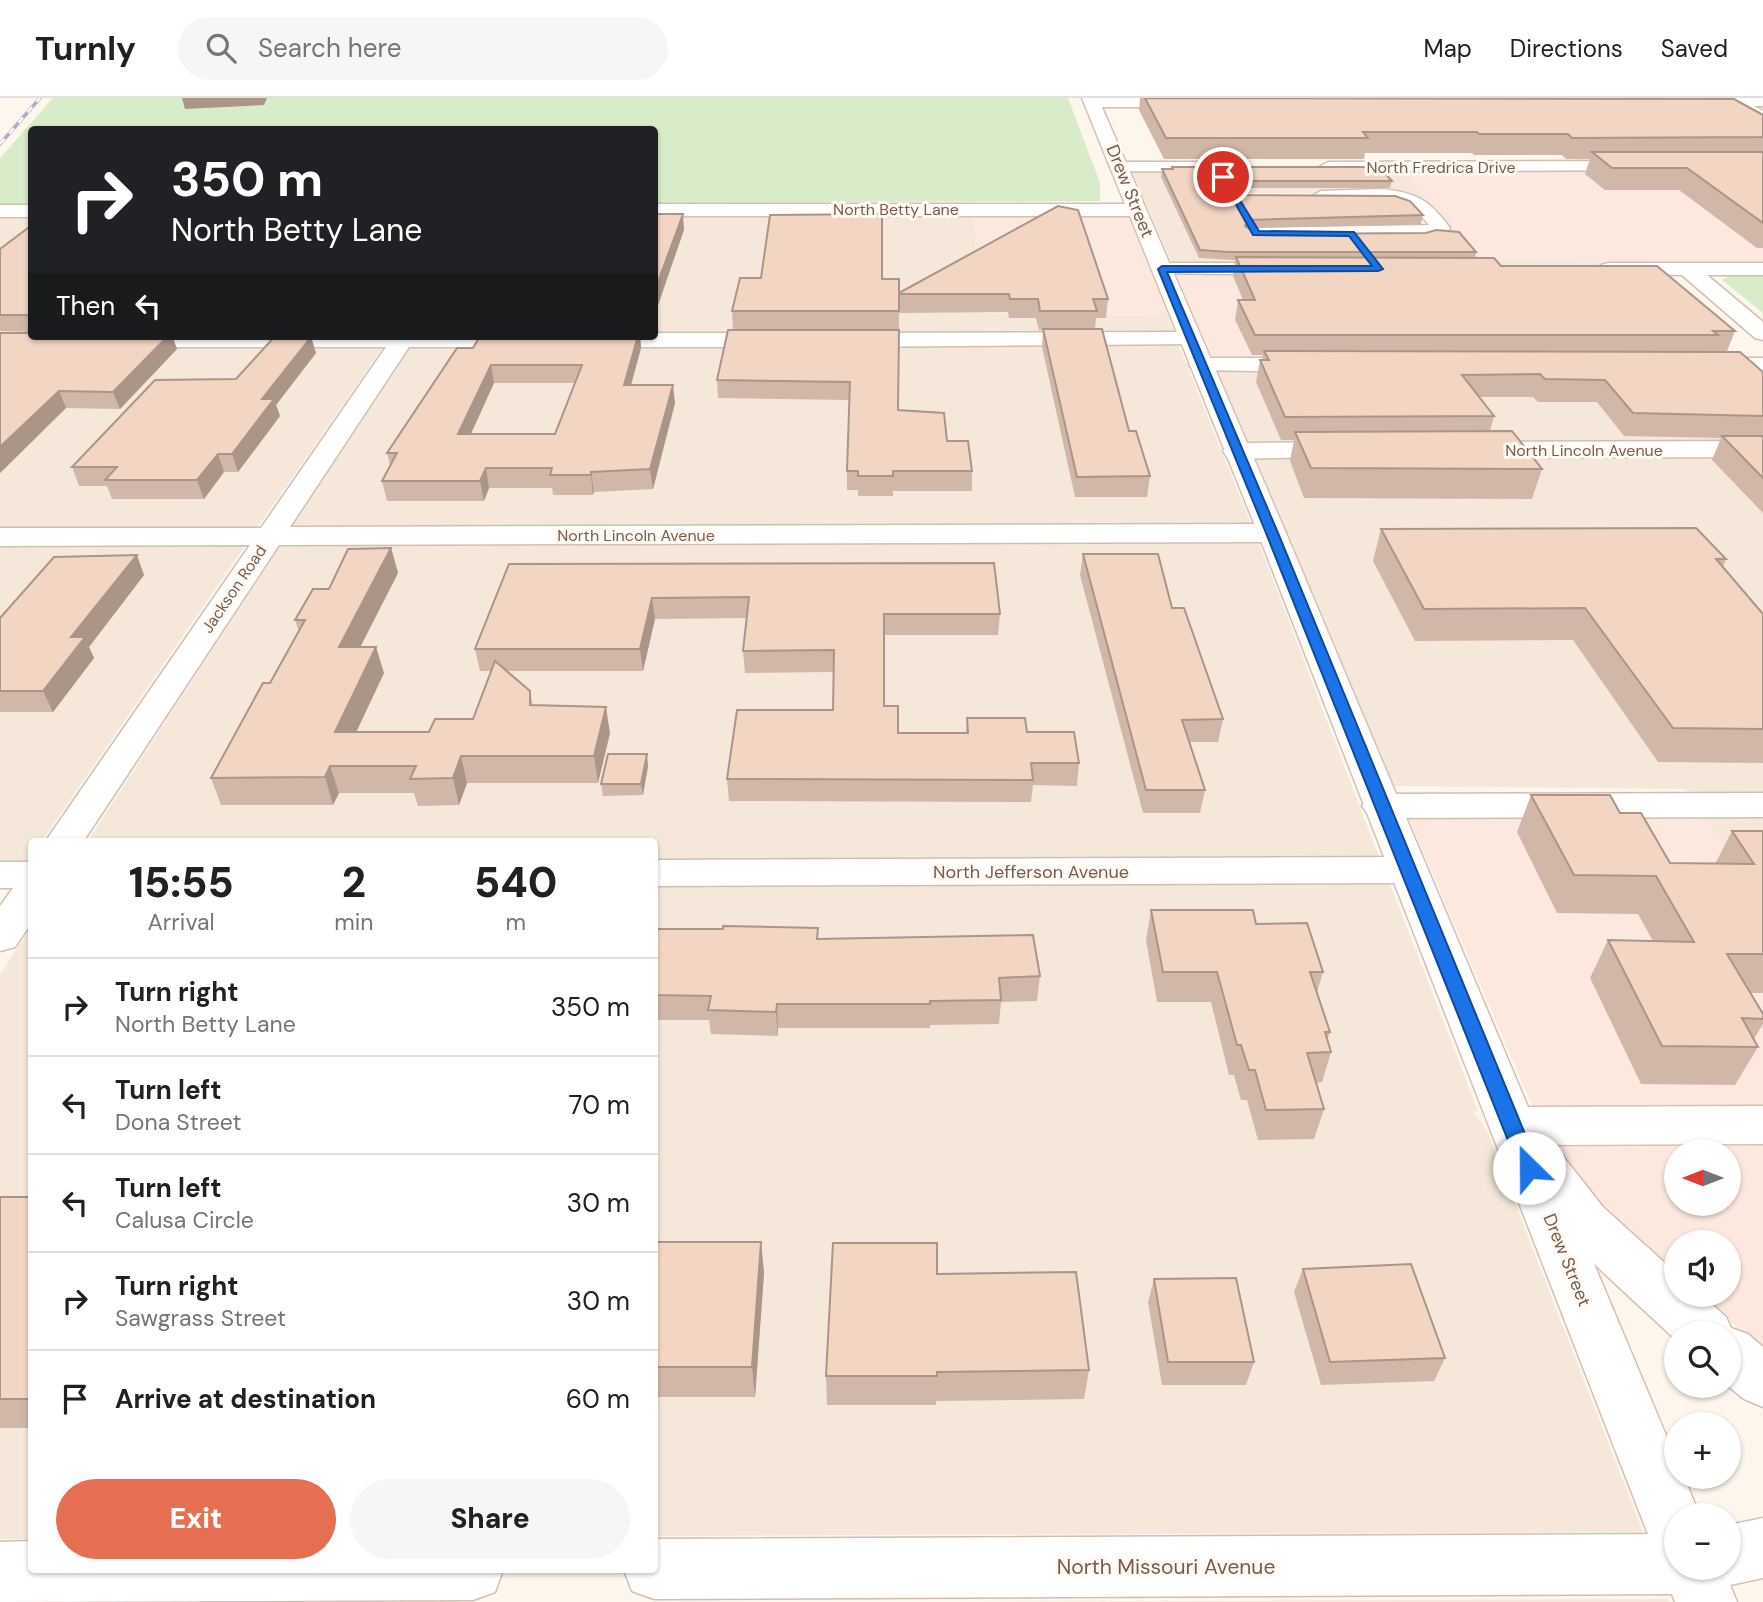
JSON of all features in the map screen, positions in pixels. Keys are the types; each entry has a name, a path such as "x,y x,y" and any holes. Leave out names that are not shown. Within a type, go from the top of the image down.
{"street":[{"path":"1091,100 1205,102"},
{"name":"Drew Street","path":"1091,100 1272,533 1665,1503"},
{"path":"1731,100 1763,118"},
{"path":"1674,101 1763,101"},
{"name":"North Fredrica Drive","path":"1310,167 1654,166"},
{"path":"1120,167 1241,167"},
{"path":"1256,234 1424,233 1440,228 1419,204 1407,198 1384,195 1302,196"},
{"name":"North Betty Lane","path":"658,210 1137,210"},
{"path":"0,211 28,211"},
{"path":"1245,215 1270,256"},
{"path":"1351,233 1369,256"},
{"path":"1686,268 1763,333"},
{"path":"1162,269 1310,269"},
{"path":"1592,269 1763,269"},
{"path":"97,341 199,340"},
{"name":"Jackson Road","path":"67,838 403,340"},
{"path":"563,340 814,340 1196,352 1340,365"},
{"path":"1681,365 1763,365"},
{"name":"North Lincoln Avenue","path":"1454,450 1763,449"},
{"path":"1236,451 1373,450"},
{"name":"North Lincoln Avenue","path":"0,537 1272,533"},
{"path":"1381,806 1763,804"},
{"name":"North Jefferson Avenue","path":"658,873 1408,870"},
{"path":"0,875 28,875"},
{"path":"0,937 28,896"},
{"path":"1512,1126 1763,1125"},
{"path":"1512,1126 1585,1222 1693,1321"},
{"path":"1741,1362 1763,1381"},
{"path":"1741,1553 1763,1548"},
{"name":"North Missouri Avenue","path":"658,1569 1664,1564"},
{"path":"0,1572 28,1572"},
{"path":"1697,1580 1706,1602"}],"shaded area":[{"path":"1406,169 1417,187 1483,259 1731,265 1388,265 1451,230 1430,204 1414,197 1385,193 1243,193 1232,175 1212,175 1260,260 1363,265 1173,265 1131,170"},
{"path":"1406,169 1763,169 1763,265 1483,259 1417,187"},
{"path":"974,212 978,314 1168,315 1175,334 658,335 658,213"},
{"path":"974,212 1127,213 1168,315 978,314"},
{"path":"0,214 28,214 28,336 0,336"},
{"path":"1176,273 1405,273 1473,360 1213,360"},
{"path":"1178,344 1252,526 291,528 412,345"},
{"path":"0,345 385,345 257,528 0,529"},
{"path":"1217,370 1763,370 1763,443 1249,444"},
{"path":"1763,456 1763,792 1688,793 1686,789 1394,786 1255,457"},
{"path":"1258,541 1379,857 658,859 658,838 90,838 282,543"},
{"path":"247,543 44,838 28,838 28,861 0,861 0,544"},
{"path":"1763,817 1763,905 1705,818"},
{"path":"1705,818 1763,905 1763,1105 1533,1107 1409,819"},
{"path":"1390,884 1478,1111 1473,1112 1486,1129 1643,1532 658,1536 658,887"},
{"path":"28,932 28,1539 0,1539 0,975"},
{"path":"1741,1145 1763,1145 1763,1350 1741,1331 1741,1321 1729,1321 1712,1307 1741,1307 1741,1230 1664,1230 1664,1264 1610,1214 1557,1147 1664,1146 1664,1216 1741,1216"},
{"path":"1668,1599 1669,1602 975,1602"}],"green space":[{"path":"53,98 1068,98 1100,183 1100,201 658,203 658,126 28,126"},
{"path":"28,126 28,206 0,206 0,158"},
{"path":"1733,273 1763,274 1763,313 1722,280"}],"building":[{"path":"1145,98 1734,99 1763,115 1763,137 1572,138 1568,134 1363,132 1368,138 1166,138"},
{"path":"1592,152 1763,152 1763,223 1687,168 1612,168"},
{"path":"1172,167 1379,167 1392,181 1235,181 1224,188 1229,195 1395,196 1410,201 1423,215 1248,220 1245,226 1257,234 1426,233 1436,230 1459,232 1476,252 1200,250 1162,169 1173,169"},
{"path":"1058,206 1078,210 1108,299 1093,299 1097,311 1040,311 1038,299 1010,299 1009,294 899,294 899,311 732,311 740,278 761,278 770,215 882,214 882,279 899,279 899,293"},
{"path":"658,214 683,214 658,282"},
{"path":"28,228 28,315 0,315 0,249"},
{"path":"1236,257 1494,258 1501,266 1657,266 1735,331 1713,331 1718,335 1255,335 1238,300 1255,300"},
{"path":"1043,329 1102,329 1129,431 1136,431 1150,476 1077,477"},
{"path":"728,330 899,330 898,410 944,413 947,441 968,441 972,471 893,471 893,476 858,476 858,471 847,471 850,382 717,380"},
{"path":"0,333 28,333 28,340 164,340 113,392 59,391 0,447"},
{"path":"271,340 309,340 262,399 274,399 232,454 218,454 197,480 105,480 117,467 72,467 155,380 236,379"},
{"path":"478,340 637,340 624,385 673,385 650,469 591,472 591,475 550,475 552,468 486,468 480,481 382,481 397,453 387,453 457,348 473,348","holes":["491,365 582,365 555,434 458,434"]},
{"path":"1264,351 1740,352 1763,372 1763,416 1633,413 1605,380 1545,379 1540,374 1462,375 1494,416 1285,417 1260,360 1269,360"},
{"path":"1512,431 1542,469 1311,468 1295,432"},
{"path":"1722,436 1763,436 1763,478"},
{"path":"1696,528 1726,559 1716,559 1763,614 1763,729 1673,728 1585,608 1424,609 1381,529"},
{"path":"391,548 339,647 376,647 335,732 429,732 435,719 473,719 495,661 530,691 530,705 606,707 594,756 461,756 453,778 410,779 416,766 330,766 325,777 211,778 263,683 270,683 305,620 295,620 313,589 329,589 348,549"},
{"path":"1083,554 1158,554 1172,608 1184,608 1223,719 1182,720 1205,790 1146,790"},
{"path":"137,555 71,637 85,637 43,691 0,691 0,618 54,557"},
{"path":"994,563 1000,614 884,614 884,706 898,706 898,733 968,733 967,718 1025,718 1027,732 1074,732 1079,763 1031,763 1033,780 727,779 737,710 833,710 834,650 743,651 749,597 652,598 640,649 475,649 509,564"},
{"path":"608,754 647,754 641,784 601,784"},
{"path":"1531,795 1610,795 1620,813 1641,813 1670,863 1754,864 1732,831 1763,831 1763,954 1727,954 1763,1014 1763,1019 1742,1018 1758,1047 1662,1046 1608,940 1694,942 1656,876 1574,875"},
{"path":"1151,910 1253,910 1256,924 1307,923 1323,972 1310,972 1330,1032 1325,1032 1331,1052 1307,1053 1324,1109 1266,1110 1255,1070 1249,1070 1241,1045 1237,1045 1217,972 1163,972"},
{"path":"723,926 818,928 817,939 1033,935 1040,976 999,978 1001,1000 930,1001 930,1004 777,1004 776,1012 708,1010 711,996 658,995 658,929 723,929"},
{"path":"0,1197 28,1197 28,1399 0,1399"},
{"path":"658,1242 761,1242 752,1367 658,1367"},
{"path":"833,1243 937,1243 937,1274 1076,1272 1089,1370 937,1372 937,1376 826,1376"},
{"path":"1411,1264 1445,1358 1330,1362 1303,1269"},
{"path":"1236,1278 1254,1362 1168,1362 1154,1279"}],"railway":[{"path":"0,144 40,98"}],"route":[{"path":"1223,177 1256,234 1351,233 1378,269 1162,269 1529,1168"}]}
